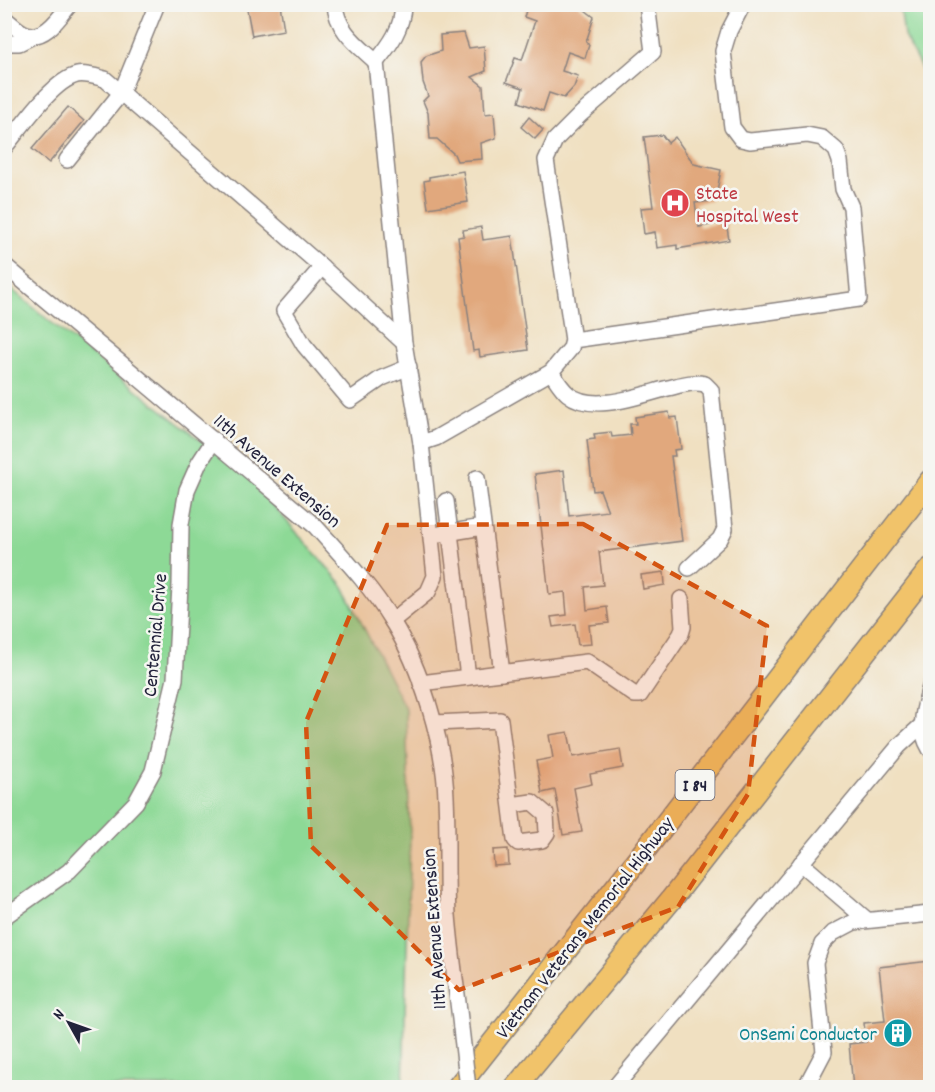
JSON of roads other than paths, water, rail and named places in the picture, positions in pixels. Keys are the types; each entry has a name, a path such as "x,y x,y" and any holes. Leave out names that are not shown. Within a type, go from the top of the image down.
{"highway":[{"name":"Vietnam Veterans Memorial Highway","path":"457,1088 628,873 930,481"},
{"name":"I 84","path":"515,1088 670,901 930,569"}],"street":[{"path":"4,43 19,44 51,28 70,4"},
{"path":"67,160 121,93 157,4"},
{"path":"335,4 342,28 376,62 404,343 421,443 435,568 433,584 428,592 392,621"},
{"path":"376,62 391,43 399,27 403,4"},
{"path":"421,443 436,438 551,372 571,348 573,340 546,160 555,140 652,52 647,4"},
{"path":"573,340 859,298 851,207 843,189 837,150 822,138 807,135 750,141 741,139 732,127 723,51 729,31 743,4"},
{"path":"4,18 24,34 33,36"},
{"path":"4,148 53,89 63,81 79,75 105,79 322,267 404,343"},
{"name":"11th Avenue Extension","path":"4,265 315,526 356,572 392,621 421,683 435,723 442,758 446,786 448,916 468,1088"},
{"path":"322,267 284,311 304,345 350,399 382,378 409,368"},
{"path":"551,372 569,395 591,404 620,400 690,383 705,384 711,390 725,529 720,539 689,568"},
{"name":"Centennial Drive","path":"4,918 69,871 136,802 153,771 175,679 181,524 187,490 199,463 214,440"},
{"path":"477,478 502,673"},
{"path":"446,501 468,677"},
{"path":"431,535 483,527"},
{"path":"421,683 587,662 635,695 640,695 681,634 683,627 681,599"},
{"path":"930,687 922,725 924,740 930,749"},
{"path":"435,723 500,720 511,805"},
{"path":"614,1088 899,746 922,725"},
{"path":"801,863 867,920"},
{"path":"805,1088 824,1052 815,963 818,952 828,938 843,926 867,920 930,914"}],"place":[{"name":"State Hospital West","path":"675,203"},
{"name":"OnSemi Conductor","path":"898,1033"}]}
